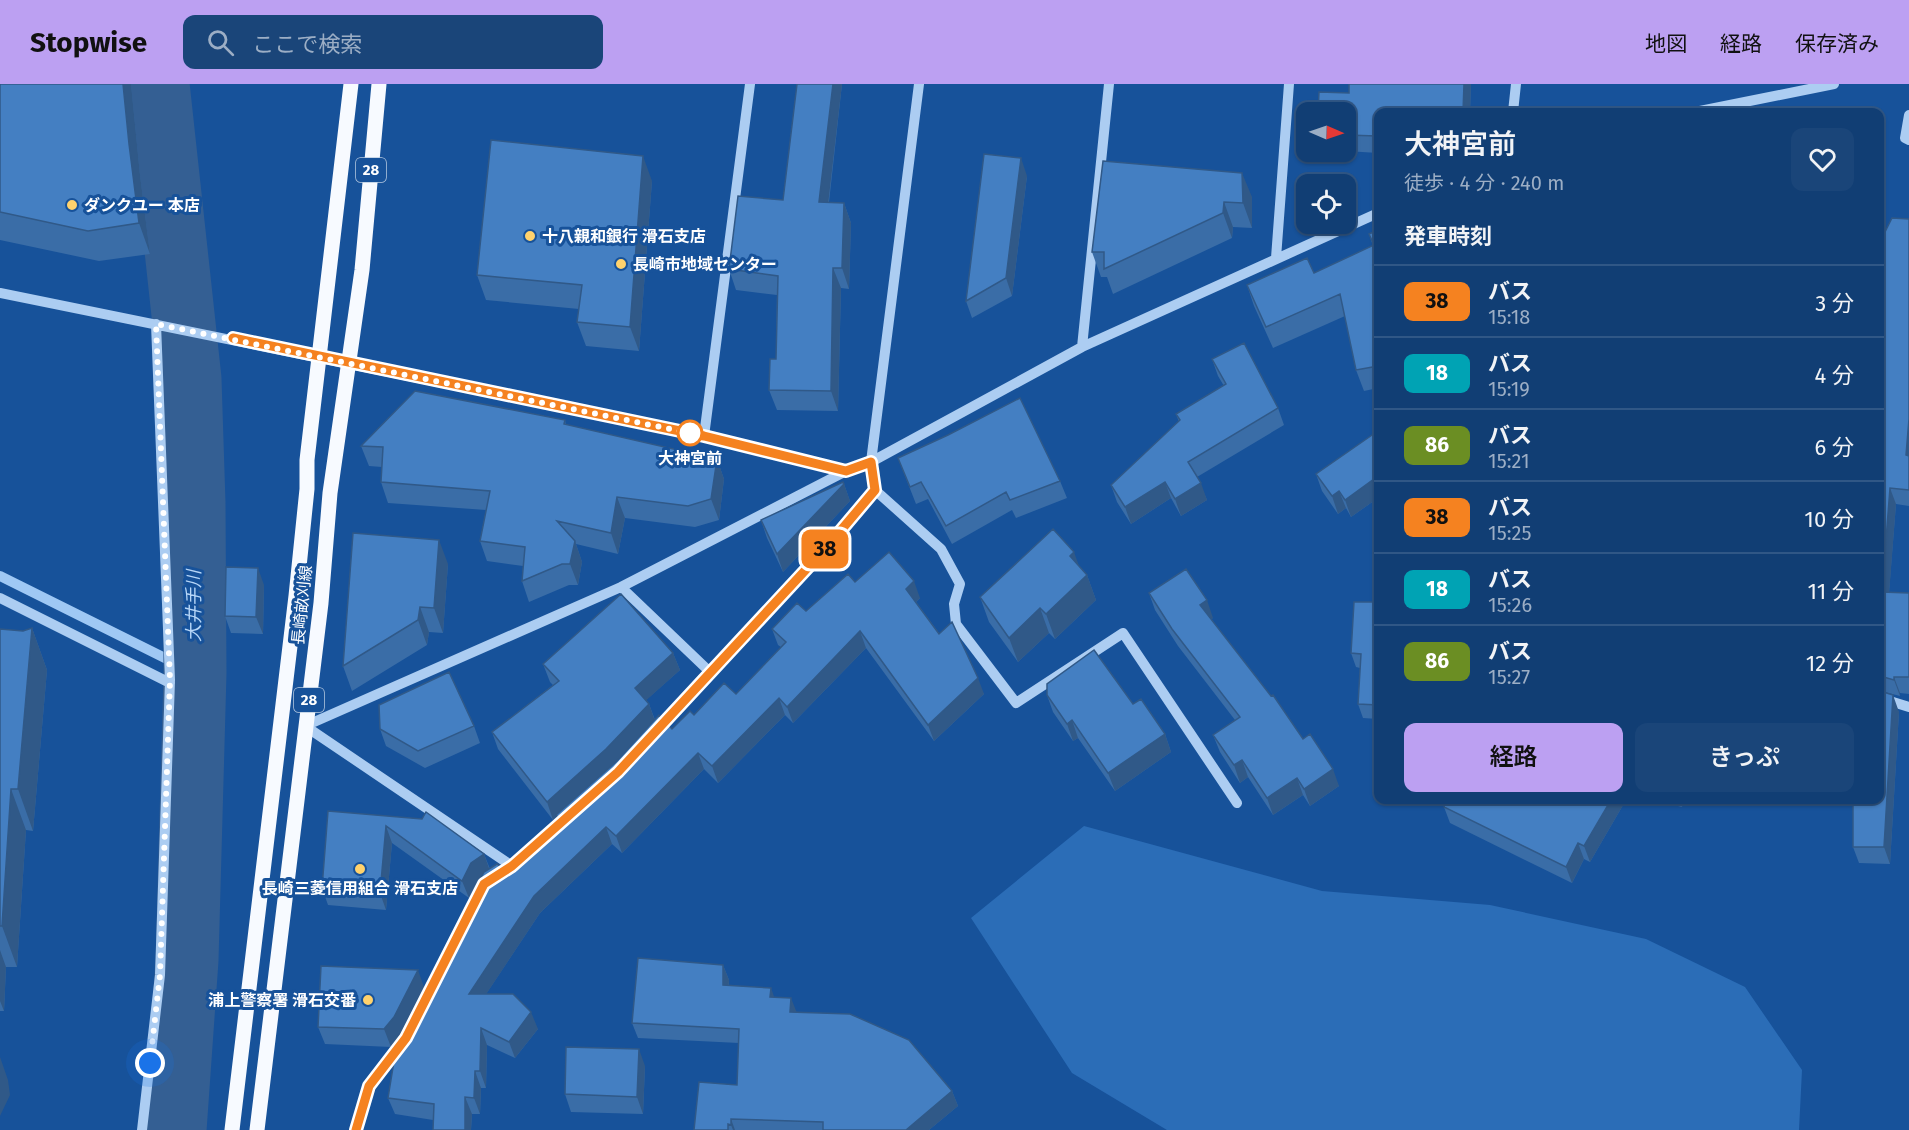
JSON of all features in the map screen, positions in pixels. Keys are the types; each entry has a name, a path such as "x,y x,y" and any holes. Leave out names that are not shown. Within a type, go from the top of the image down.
{"main road":[{"name":"長崎畝刈線","path":"232,1130 297,584 318,357 351,84"},
{"name":"長崎畝刈線","path":"257,1130 321,603 330,493 362,270 379,84"}],"street":[{"path":"704,436 750,84"},
{"path":"919,84 871,462 875,490 940,549 960,584 954,604 956,624 1016,703 1123,633 1237,803"},
{"path":"1082,346 1109,84"},
{"path":"1276,258 1289,84"},
{"path":"1513,108 1516,84"},
{"path":"1715,108 1833,84"},
{"path":"1909,115 1905,138 1909,140"},
{"path":"305,726 621,587 846,471 871,462 1082,346 1374,215"},
{"path":"0,293 233,338 704,436 846,471"},
{"path":"142,1130 160,975 170,682 156,324"},
{"path":"649,739 826,548 875,490"},
{"path":"621,587 711,673"},
{"path":"0,598 170,682"},
{"path":"1884,699 1909,706"},
{"path":"305,726 508,869 484,884 449,957"},
{"path":"356,1130 369,1086 412,1028"}],"shaded area":[{"path":"1084,826 1322,891 1490,905 1646,939 1745,987 1802,1070 1799,1130 1167,1130 1072,1073 971,918"}],"building":[{"name":"ダンクユー 本店","path":"0,84 123,84 139,223 88,231 0,212"},
{"path":"797,84 833,84 819,202 844,203 842,268 833,268 831,391 769,390 770,359 776,359 778,276 729,269 738,196 783,200"},
{"path":"1349,84 1464,84 1463,108 1374,108 1374,136 1356,135 1356,102 1318,102 1319,92 1349,93"},
{"path":"491,140 643,156 630,327 577,322 582,285 477,275"},
{"path":"984,154 1021,158 1006,278 966,301"},
{"path":"1103,161 1242,173 1243,203 1224,202 1223,213 1104,269 1104,252 1092,252"},
{"path":"1892,218 1909,219 1909,419 1906,455 1909,456 1909,490 1890,488 1884,566 1884,234"},
{"path":"1374,232 1374,245 1369,234"},
{"path":"1374,245 1374,367 1356,370 1340,294 1266,327 1247,285 1307,258 1314,273"},
{"path":"1244,343 1278,408 1188,462 1201,483 1175,499 1165,482 1125,507 1111,485 1180,420 1176,414 1226,384 1212,359"},
{"path":"415,391 565,420 564,424 717,459 711,499 688,506 617,497 611,533 557,521 575,541 570,564 562,564 522,581 525,547 480,541 490,491 381,482 383,447 361,446"},
{"path":"1020,398 1060,481 1010,500 1006,492 946,526 921,482 910,487 898,458"},
{"path":"1374,434 1374,479 1345,500 1339,491 1332,496 1316,474"},
{"path":"843,482 844,484 777,554 761,520"},
{"path":"1053,529 1074,552 1070,556 1087,575 1046,614 1040,608 1009,638 980,597"},
{"path":"353,533 439,540 434,608 420,607 418,620 343,666"},
{"path":"889,552 914,581 906,589 939,634 952,622 978,678 928,725 860,631 787,707 779,698 712,766 698,753 616,836 606,827 534,896 469,994 513,994 531,1012 509,1042 481,1028 480,1071 475,1071 474,1098 465,1097 465,1130 433,1130 434,1104 388,1098 398,1037 408,1025 436,968 484,897 475,890 484,872 497,864 505,869 559,818 556,815 617,761 659,715 672,729 690,711 694,715 724,683 736,694 786,642 772,629 797,603 806,611 848,574 855,582"},
{"path":"226,567 258,568 256,617 225,616"},
{"path":"1186,569 1207,600 1200,605 1271,696 1273,695 1303,739 1310,734 1333,769 1304,789 1297,778 1267,798 1242,760 1234,765 1213,735 1240,717 1172,629 1149,593"},
{"path":"1884,592 1909,593 1909,677 1894,677 1894,680 1884,677"},
{"path":"621,594 673,653 635,688 649,704 606,749 547,802 492,732 559,681 543,664"},
{"path":"1354,602 1374,602 1374,705 1358,704 1361,654 1351,653"},
{"path":"32,628 18,789 11,789 2,926 0,926 0,629 23,631"},
{"path":"1094,650 1133,704 1141,699 1165,734 1108,773 1072,720 1067,724 1047,695 1047,684"},
{"path":"449,672 474,726 418,751 380,729 379,705"},
{"path":"1884,692 1893,695 1884,847 1853,847 1853,804 1884,804"},
{"path":"1445,804 1609,804 1584,846 1578,843 1566,867 1444,807"},
{"path":"328,811 422,819 426,812 484,854 471,863 462,881 386,826 380,893 322,888"},
{"path":"638,958 723,965 723,985 771,988 770,997 791,998 790,1012 850,1014 909,1040 952,1091 906,1130 823,1130 823,1122 731,1119 728,1130 694,1130 699,1082 737,1085 739,1029 632,1023"},
{"name":"浦上警察署 滑石交番","path":"321,966 418,970 394,1017 384,1029 318,1027"},
{"path":"566,1047 639,1049 637,1097 565,1094"}],"waterway":[{"name":"大井手川","path":"158,84 190,379 194,503 195,673 187,960 175,1130"},
{"path":"0,576 195,673"}],"bus line":[{"name":"38","path":"233,338 704,436 846,471 871,462 875,490 826,548 618,772 512,866 484,884 439,977 406,1038 369,1086 356,1130"}],"place":[{"name":"ダンクユー 本店","path":"72,205"},
{"name":"十八親和銀行 滑石支店","path":"530,236"},
{"name":"長崎市地域センター","path":"621,264"},
{"name":"大神宮前","path":"690,433"},
{"name":"長崎三菱信用組合 滑石支店","path":"360,869"},
{"name":"浦上警察署 滑石交番","path":"368,1000"}],"route":[{"path":"150,1063 160,975 170,680 156,324 690,433"}]}
